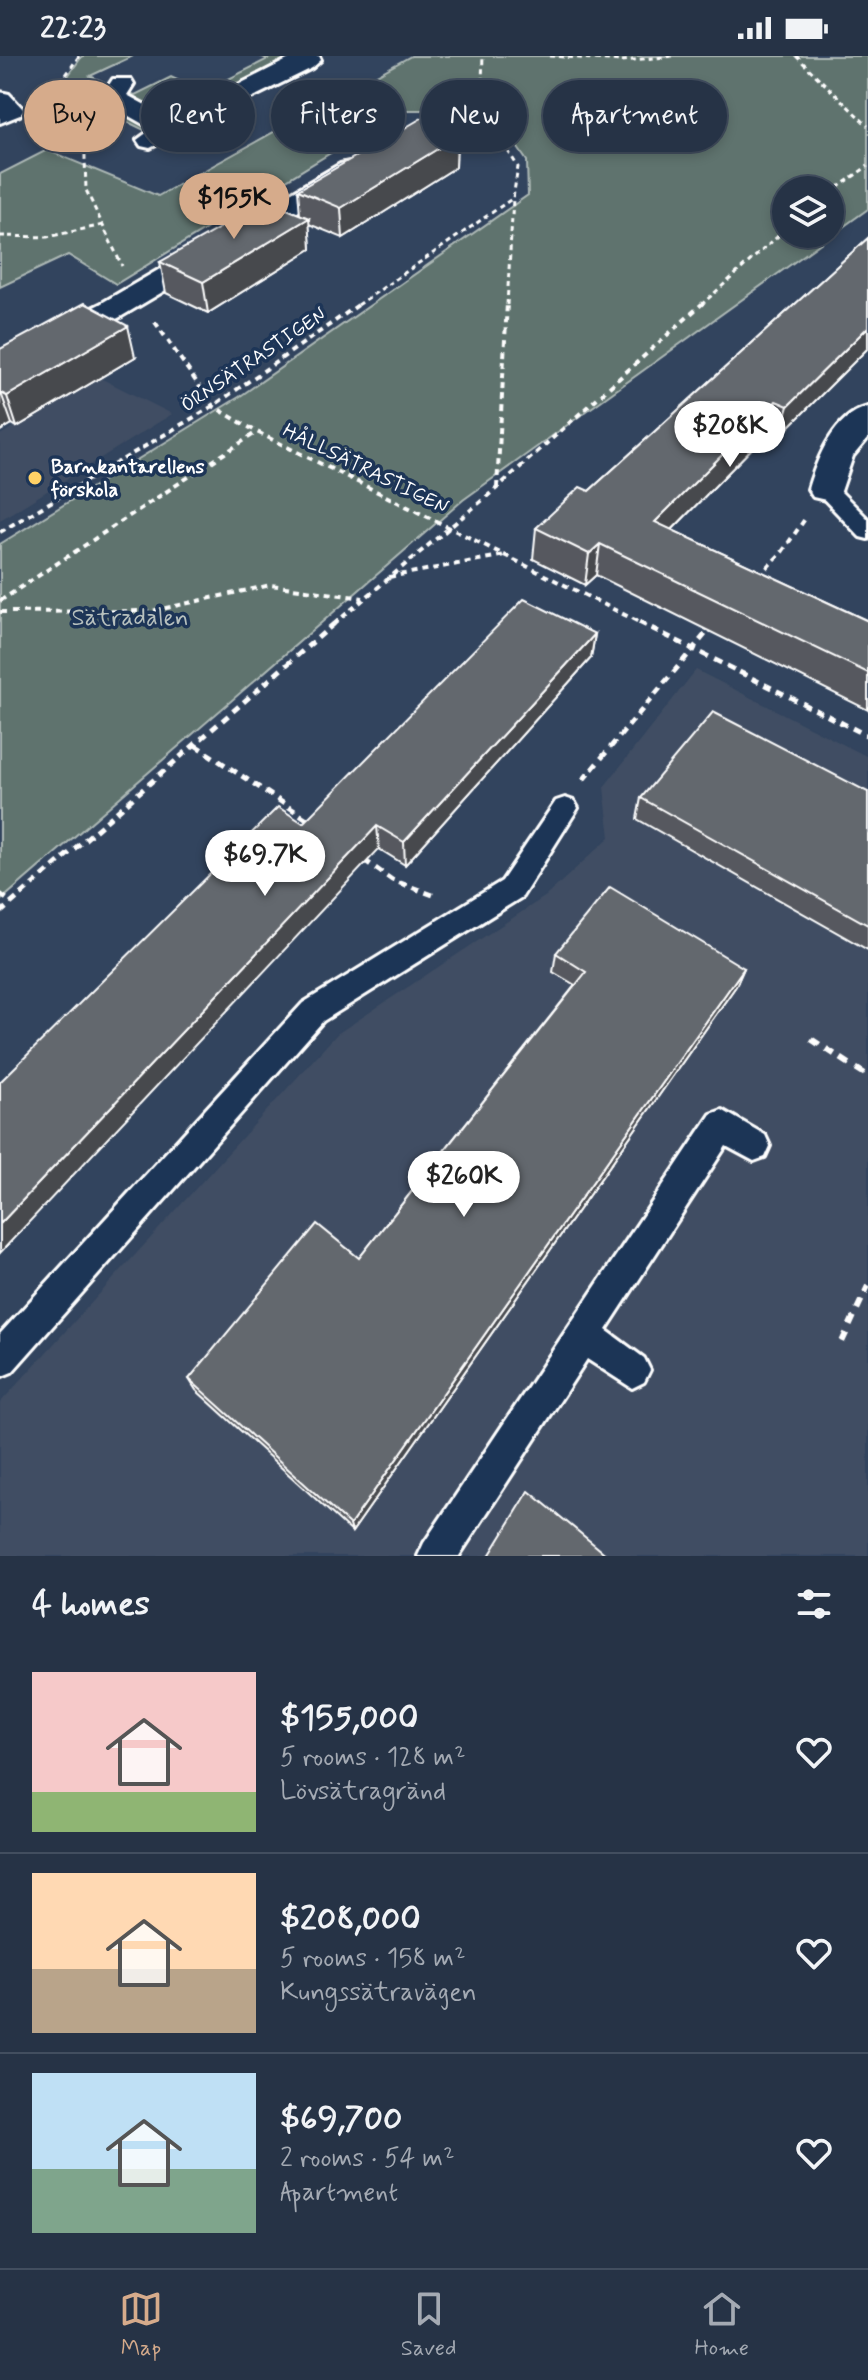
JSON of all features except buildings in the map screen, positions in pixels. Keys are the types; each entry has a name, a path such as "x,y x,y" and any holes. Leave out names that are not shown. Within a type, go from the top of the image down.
{"street":[{"path":"125,107 160,135 304,63 309,60 307,56"},
{"path":"0,99 11,110 0,115"},
{"path":"0,367 136,294 374,156"},
{"path":"826,489 836,454 868,417"}],"lane":[{"path":"826,489 868,532"},
{"path":"0,1360 313,1012 512,889 565,808"},
{"path":"437,1556 722,1125 754,1146"},
{"path":"583,1335 632,1370"}],"path":[{"name":"HÅLLSÄTRASTIGEN","path":"79,56 55,91 84,125 86,190 136,294 213,406 257,432 868,736"},
{"path":"483,56 481,107 518,167 513,198 497,488"},
{"path":"550,56 622,61 675,56"},
{"path":"796,56 868,126"},
{"path":"844,181 868,166"},
{"name":"ÖRNSÄTRASTIGEN","path":"0,532 213,406 513,198"},
{"path":"0,236 47,237 103,225"},
{"path":"0,913 388,577 497,488 772,242"},
{"path":"0,601 257,432"},
{"path":"749,586 782,552 826,489"},
{"path":"388,577 507,554"},
{"path":"0,612 152,611 271,585 364,598"},
{"path":"565,808 583,780 708,631"},
{"path":"195,745 315,825"},
{"path":"354,852 392,880"},
{"path":"0,894 12,903"},
{"path":"811,1039 868,1076"},
{"path":"842,1342 868,1286"}],"shaded area":[{"name":"Barnkantarellens förskola","path":"100,378 172,414 0,520 0,435"},
{"path":"696,670 868,757 868,1556 0,1556 0,1403 337,1034 546,896 610,837 604,787"}],"green space":[{"path":"82,56 133,56 90,76 99,80 66,80"},
{"path":"260,56 294,57 254,80 227,80 268,59"},
{"name":"Sätradalen","path":"411,56 868,56 868,209 844,226 844,176 772,176 772,248 814,248 463,500 0,901 0,544 239,397 528,195 527,161 521,152 527,152 527,80 421,80 421,110 405,110 405,80 368,80"},
{"path":"125,92 135,95 141,92 141,103"},
{"path":"125,108 141,118 141,129 125,121"},
{"name":"Sätradalen","path":"271,133 271,152 332,152 116,284 68,255 0,287 0,174 43,152 52,152 158,196 238,152 255,152 255,142"}],"place":[{"name":"Barnkantarellens förskola","path":"35,478"}]}
